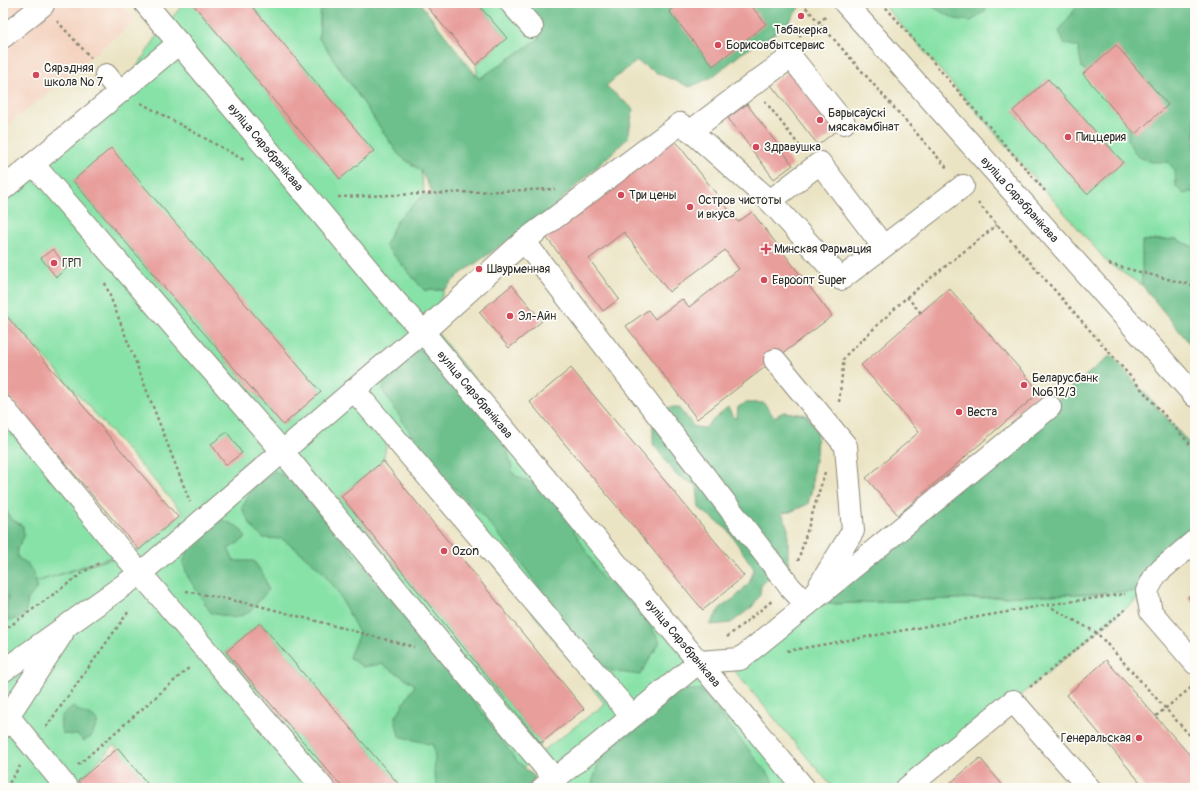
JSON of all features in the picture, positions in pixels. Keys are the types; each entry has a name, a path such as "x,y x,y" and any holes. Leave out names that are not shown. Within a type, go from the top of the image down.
{"street":[{"name":"вуліца Сярэбранікава","path":"144,3 382,286 423,332 804,788"},
{"path":"511,3 532,27"},
{"name":"вуліца Сярэбранікава","path":"844,3 1195,396"},
{"path":"3,37 43,4"},
{"path":"3,189 33,164 113,83 179,43"},
{"path":"691,131 752,84 791,57 844,123"},
{"path":"3,671 68,625 145,578 199,523 423,332 524,241 680,124 691,131 770,201 841,279 963,186"},
{"path":"770,201 812,157 884,246"},
{"path":"33,164 283,452 452,657 549,783 699,662 740,659 1050,407"},
{"path":"524,241 790,587 807,605"},
{"path":"775,360 846,446 853,531 807,605"},
{"path":"354,390 632,716"},
{"path":"3,408 323,788"},
{"path":"1195,541 1156,574 1147,591 1151,612 1195,663"},
{"path":"64,784 33,745 5,718 33,680 68,625"},
{"path":"920,784 1013,701 1089,788"}],"path":[{"path":"802,3 1195,450"},
{"path":"882,3 1048,194"},
{"path":"43,4 113,83 249,162"},
{"path":"752,84 812,157"},
{"path":"303,192 323,198 558,188"},
{"path":"836,434 844,357 907,298 997,225"},
{"path":"1114,270 1109,264 1195,286"},
{"path":"104,280 199,523"},
{"path":"907,298 921,313"},
{"path":"790,587 825,472"},
{"path":"3,631 88,569 105,560 124,553"},
{"path":"6,788 33,745 145,578 256,605 452,657"},
{"path":"780,652 1046,605 1147,591"},
{"path":"1013,701 1147,591"},
{"path":"1046,605 1097,633 1195,741"},
{"path":"64,784 207,652"},
{"path":"1156,716 1195,684"}],"shaded area":[{"name":"Сярэдняя школа № 7","path":"3,3 120,3 135,21 3,129"}],"green space":[{"path":"185,3 192,3 340,179 373,150 249,3 321,3 319,38 399,155 421,171 424,195 398,219 385,245 424,290 444,290 431,325 699,662 804,788 543,788 536,757 499,788 402,788 260,623 226,652 343,788 151,788 114,745 79,781 80,788 3,788 3,407 124,553 36,582 139,550 183,513 3,310 3,188 120,92 164,26","holes":["111,149 321,392 283,425 73,181","389,432 605,704 536,756 541,743 341,496 383,461"]},
{"path":"321,3 420,3 479,79 540,38 521,3 802,3 786,26 742,53 712,77 690,87 657,73 637,61 621,73 606,86 633,109 628,138 548,212 459,275 444,290 424,290 385,245 398,219 424,195 433,194 421,171 399,155 319,38"},
{"path":"477,3 521,3 540,38 478,80 476,65 507,38"},
{"path":"882,3 1195,3 1195,248 1176,239 1143,241 1142,285 1109,264","holes":["1048,79 1123,162 1087,194 1013,111"]},
{"path":"912,3 987,3 985,11 971,21 955,19 929,5"},
{"path":"1081,3 1183,3 1190,7 1195,13 1195,191 1184,194 1176,187 1175,170 1168,162 1151,162 1137,156 1128,141 1128,127 1133,115 1082,68 1078,47 1064,43 1059,31"},
{"path":"1176,239 1195,248 1195,350 1142,285 1142,241"},
{"path":"419,349 449,363 501,426 514,475 559,495 573,529 602,578 641,610 660,642 640,675 612,671 576,650 554,609 518,558 483,516 438,472 403,422 383,391 385,364"},
{"path":"1111,355 1195,450 1195,541 1147,591 807,605"},
{"path":"746,403 764,403 774,417 784,412 806,415 817,430 812,488 808,504 790,512 782,513 788,529 788,567 778,584 767,578 761,586 760,595 752,607 731,623 710,625 720,608 736,597 749,583 754,569 728,530 699,508 697,486 676,475 653,444 653,421 670,407 679,407 694,427 705,428 728,408 733,417 737,418 738,407"},
{"path":"275,471 296,483 311,504 459,680 516,760 535,777 528,788 438,788 434,775 435,757 433,745 399,736 395,718 415,685 381,664 363,667 349,657 359,633 337,591 321,570 295,548 282,539 263,538 252,527 242,508 253,487"},
{"path":"3,503 10,518 23,526 24,537 17,548 18,558 27,563 34,574 37,588 28,599 25,615 10,621 6,613 8,598 3,592"},
{"path":"220,519 239,527 246,538 228,549 234,561 254,561 264,576 268,590 250,612 235,618 211,613 188,577 183,563 190,543"},
{"path":"1147,591 922,776 929,788 833,788 732,668 807,605"},
{"path":"683,690 701,690 778,788 591,788 600,756 612,745 644,725 667,701"},
{"path":"74,707 80,712 92,716 98,722 91,737 83,741 78,735 62,733 61,720 63,714"}],"building":[{"path":"192,3 249,3 374,151 340,179"},
{"path":"424,3 477,3 507,38 476,65"},
{"name":"Борисовбытсервис","path":"679,3 749,3 766,24 713,66 669,11"},
{"path":"1116,45 1168,105 1135,134 1083,74"},
{"path":"789,71 836,131 818,145 771,85"},
{"name":"Пиццерия","path":"1048,79 1123,162 1087,194 1013,111"},
{"path":"747,104 793,165 774,179 728,118"},
{"name":"Евроопт Super","path":"674,139 738,222 752,212 832,316 697,419 626,326 648,310 655,319 682,299 689,307 739,269 725,250 669,292 624,232 589,259 619,299 603,311 546,237"},
{"path":"111,148 321,392 283,425 73,181"},
{"name":"ГРП","path":"53,249 67,268 56,277 41,258"},
{"name":"Эл-Айн","path":"512,285 542,321 509,348 479,312"},
{"name":"Веста","path":"949,288 1040,392 898,515 866,478 919,432 861,365"},
{"path":"3,312 178,517 139,550 3,390"},
{"path":"571,368 744,576 703,610 530,402"},
{"path":"227,432 242,453 226,465 211,444"},
{"path":"383,461 584,709 541,743 341,496"},
{"path":"1195,591 1195,606 1188,597"},
{"path":"260,623 402,788 343,788 226,652"},
{"name":"Генеральская","path":"1106,660 1195,761 1195,786 1193,788 1145,788 1067,695"},
{"path":"118,748 151,788 84,788 78,781"},
{"path":"980,758 1005,788 952,788 949,784"}],"place":[{"name":"Табакерка","path":"801,16"},
{"name":"Борисовбытсервис","path":"718,45"},
{"name":"Сярэдняя школа № 7","path":"36,75"},
{"name":"Барысаўскі мясакамбінат","path":"820,120"},
{"name":"Пиццерия","path":"1068,137"},
{"name":"Здравушка","path":"756,147"},
{"name":"Три цены","path":"621,195"},
{"name":"Остров чистоты и вкуса","path":"690,207"},
{"name":"Минская Фармация","path":"766,249"},
{"name":"ГРП","path":"54,263"},
{"name":"Шаурменная","path":"479,269"},
{"name":"Евроопт Super","path":"764,280"},
{"name":"Эл-Айн","path":"510,316"},
{"name":"Беларусбанк №612/3","path":"1024,385"},
{"name":"Веста","path":"959,412"},
{"name":"Ozon","path":"444,551"},
{"name":"Генеральская","path":"1139,738"}]}
